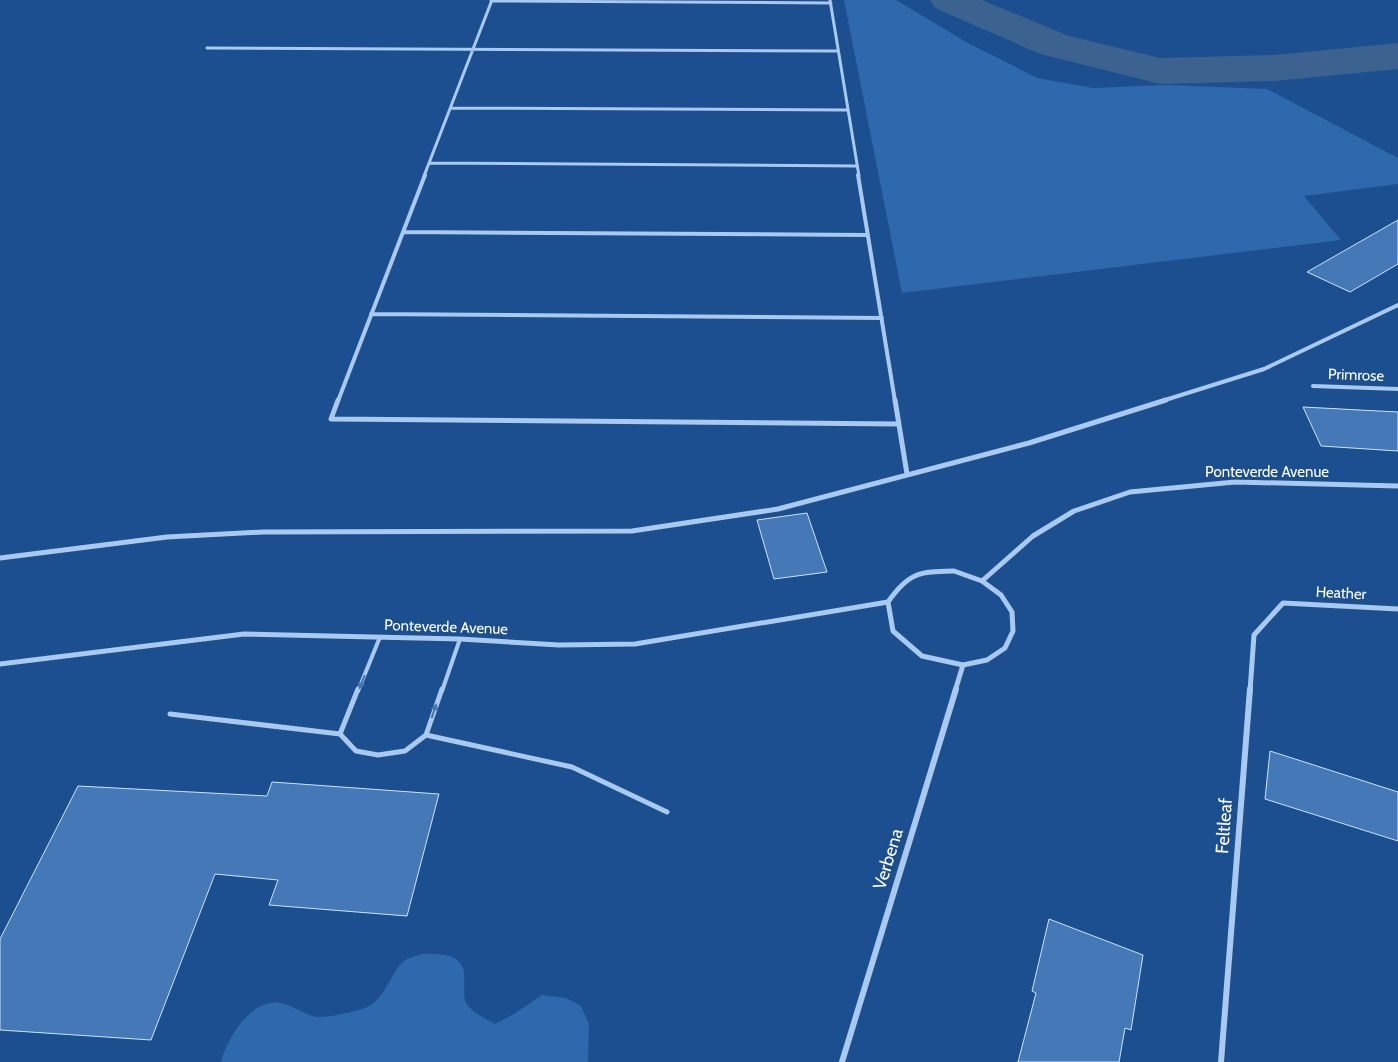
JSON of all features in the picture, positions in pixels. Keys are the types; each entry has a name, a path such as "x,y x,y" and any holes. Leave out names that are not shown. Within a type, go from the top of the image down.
{"street":[{"path":"899,424 331,419 492,0 830,1 882,318 899,424 907,474"},
{"path":"207,48 838,51"},
{"path":"451,108 848,110"},
{"path":"429,163 857,166"},
{"path":"403,232 868,235"},
{"path":"0,558 167,538 263,532 632,531 778,509 1029,443 1264,369 1398,305"},
{"path":"371,314 882,318"},
{"name":"Primrose","path":"1313,386 1398,389"},
{"name":"Ponteverde Avenue","path":"982,581 1033,536 1074,511 1130,492 1235,482 1398,486"},
{"path":"954,571 982,581 1001,595 1012,612 1013,631 1005,648 988,660 963,665 922,656 893,631 888,602 901,583 924,572 954,571"},
{"name":"Ponteverde Avenue","path":"0,664 244,634 460,639 559,645 635,644 888,602"},
{"name":"Heather","path":"1283,602 1398,609"},
{"name":"Feltleaf","path":"1221,1062 1254,635 1283,602"},
{"name":"Verbena","path":"842,1062 963,665"}],"lane":[{"path":"340,734 380,637"},
{"path":"170,714 340,734 356,751 378,754 405,750 426,735 460,639"},
{"path":"426,735 572,768 666,812"}],"shaded area":[{"path":"844,0 896,0 968,43 1037,78 1093,88 1166,85 1267,89 1398,158 1398,184 1304,196 1341,240 902,293"},
{"path":"422,954 447,956 458,961 462,965 464,972 464,997 467,1004 478,1014 495,1024 542,995 566,998 581,1006 589,1024 588,1062 221,1062 235,1031 242,1021 260,1006 270,1003 281,1003 317,1017 358,1010 369,1006 381,996 402,963 407,959"}],"building":[{"path":"1398,220 1398,264 1350,292 1307,272"},
{"path":"1303,407 1398,412 1398,451 1321,446"},
{"path":"807,513 827,572 774,579 757,520"},
{"path":"1270,751 1398,792 1398,841 1265,799"},
{"path":"272,782 439,794 407,916 269,905 278,880 215,874 151,1040 0,1030 0,939 78,786 267,796"},
{"path":"1049,919 1143,955 1131,1030 1125,1028 1119,1062 1018,1062 1036,993 1032,991"}],"waterway":[{"path":"949,0 1055,45 1160,71 1275,68 1398,56"}]}
